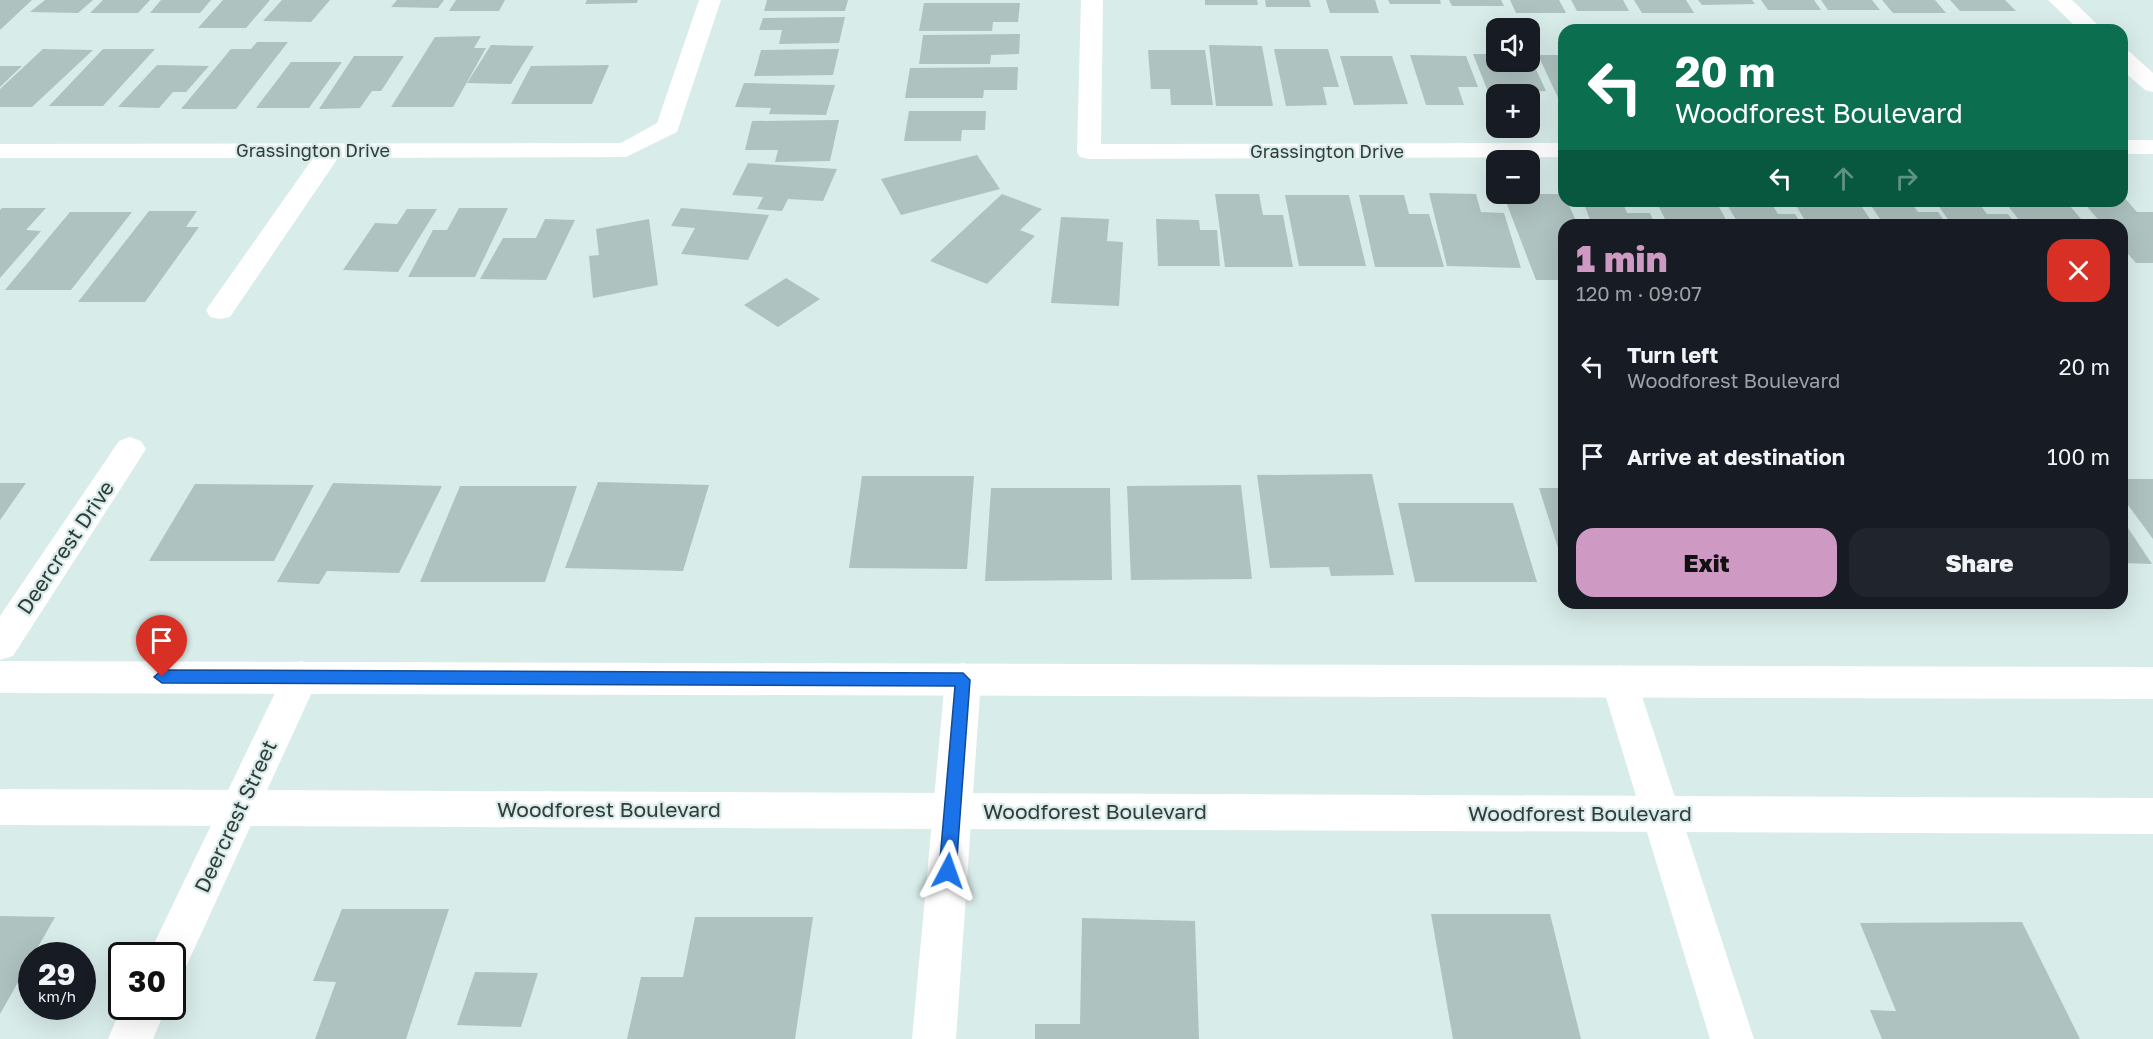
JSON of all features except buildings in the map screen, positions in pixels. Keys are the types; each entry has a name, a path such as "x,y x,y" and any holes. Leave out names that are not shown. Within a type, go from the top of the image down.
{"street":[{"name":"Grassington Drive","path":"0,151 626,150 668,127 710,0"},
{"name":"Grassington Drive","path":"1092,0 1089,152 1558,150"},
{"path":"2059,0 2085,24"},
{"path":"2128,62 2153,85"},
{"path":"2128,147 2153,147"},
{"path":"220,310 331,150"},
{"name":"Deercrest Drive","path":"0,645 130,449"},
{"path":"0,676 2153,683"},
{"name":"Deercrest Street","path":"176,942 301,677"},
{"path":"934,1039 963,680"},
{"path":"1618,681 1732,1039"},
{"name":"Woodforest Boulevard","path":"0,807 2153,816"},
{"path":"130,1039 139,1020"}],"route":[{"path":"162,677 963,680 948,871"}]}
